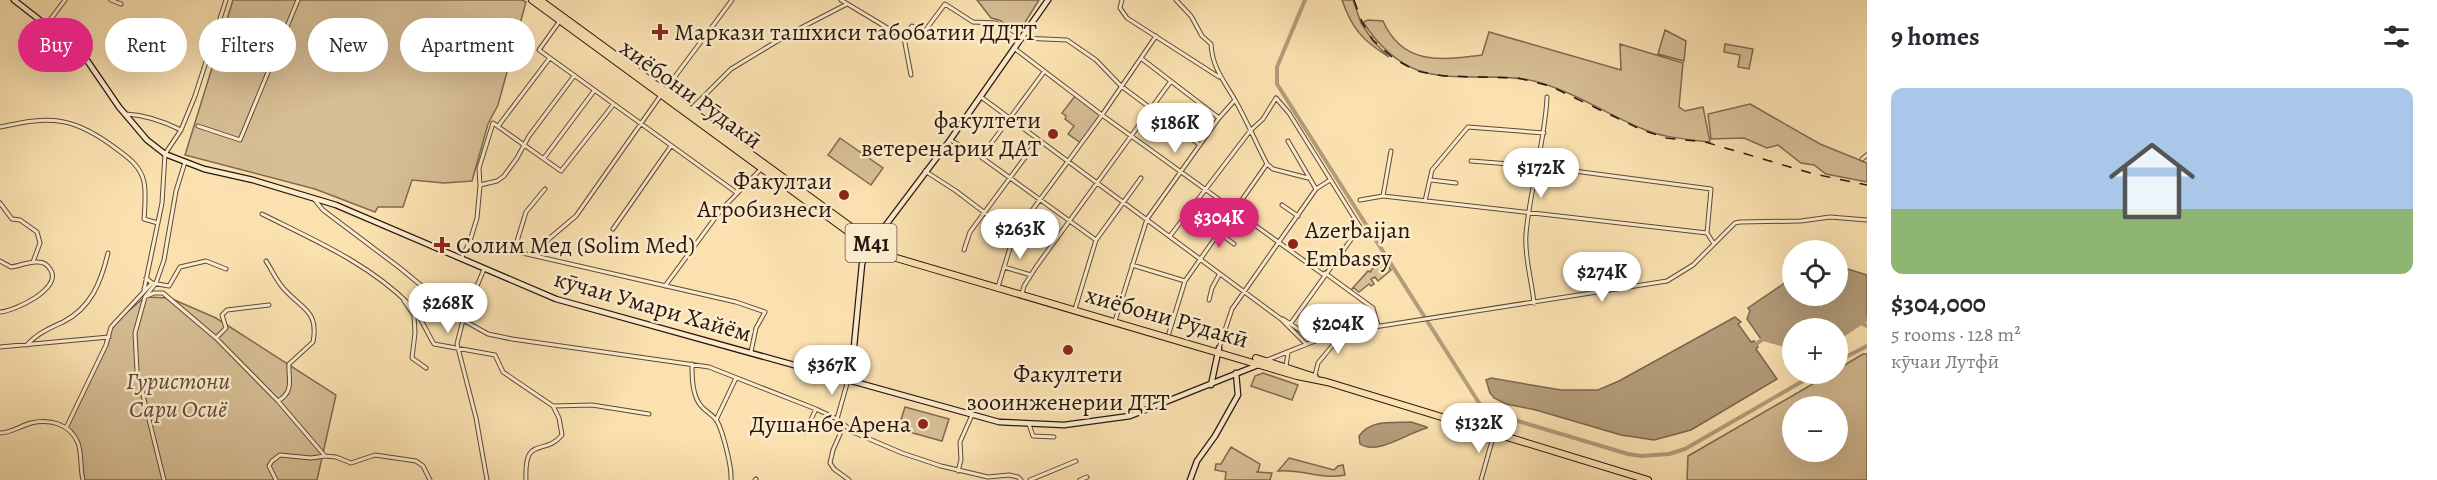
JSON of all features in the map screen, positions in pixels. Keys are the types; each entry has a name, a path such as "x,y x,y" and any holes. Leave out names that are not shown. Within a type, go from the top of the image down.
{"highway":[{"name":"хиёбони Рӯдакӣ","path":"532,0 549,5 561,21 608,53"},
{"name":"M41","path":"540,0 608,53 870,245 889,253 998,286 1169,333 1219,350"},
{"name":"хиёбони Рӯдакӣ","path":"689,112 761,169 770,172"},
{"name":"хиёбони Рӯдакӣ","path":"1134,325 1314,378"},
{"path":"1263,362 1286,367 1314,378 1648,480"}],"main road":[{"name":"кӯчаи Умари Хайём","path":"14,0 39,18"},
{"path":"848,379 852,367 862,264 870,245 950,140 1047,0"},
{"name":"кӯчаи Умари Хайём","path":"93,69 125,114 147,140 165,154 185,162 312,196 556,299 999,422 1064,426 1124,417 1211,385 1263,362"},
{"path":"1211,385 1219,350"},
{"path":"1190,480 1197,461 1238,395 1236,373"}],"street":[{"path":"52,18 65,0"},
{"path":"111,0 121,4"},
{"path":"144,290 158,223 165,154 181,130 201,80 226,0"},
{"path":"198,126 240,140 298,0"},
{"path":"544,243 576,216 639,124 732,0"},
{"path":"841,0 904,38"},
{"path":"1122,0 1120,8 1123,14 1221,79"},
{"path":"1176,0 1191,16 1202,36 1212,45 1212,59 1221,79 1235,100 1267,164 1273,169 1308,178"},
{"path":"689,112 731,69 789,34 848,4"},
{"path":"911,75 904,38 912,26 924,32 945,4 973,22 997,24 1020,40 1067,40 1096,60 1121,86 1200,145"},
{"path":"561,21 539,50 737,193"},
{"path":"998,286 1014,235 1102,115 1156,36"},
{"path":"1014,48 1180,172 1206,188 1373,308 1378,326"},
{"path":"499,125 549,59"},
{"path":"1141,59 1220,118"},
{"path":"981,157 1044,72"},
{"path":"480,186 497,181 504,176 524,144 574,76"},
{"path":"1022,292 1031,275 1171,81"},
{"path":"544,158 594,91"},
{"path":"979,96 1281,319 1306,344"},
{"path":"1534,303 1526,237 1539,145 1544,133 1547,97"},
{"path":"1170,236 1250,131 1263,119 1276,98 1289,113 1360,227 1291,323"},
{"path":"1115,319 1147,219 1235,100"},
{"path":"461,259 470,241 477,218 480,186 478,168 493,123 499,125 561,171 613,105"},
{"path":"125,114 155,121 162,120 181,130"},
{"path":"0,127 48,119 86,127 131,159 144,180 144,219 158,223"},
{"path":"1425,201 1432,170 1467,127 1544,133"},
{"path":"950,140 981,157 1095,240"},
{"path":"964,250 970,232 1038,140"},
{"path":"1288,141 1316,189"},
{"path":"613,230 671,146"},
{"path":"1383,196 1391,151"},
{"path":"1862,159 1867,155"},
{"path":"1471,161 1536,166 1711,189 1707,233 1714,244"},
{"path":"164,480 142,394 134,348 137,322 145,297 164,260 176,191 185,162"},
{"path":"1169,333 1185,281 1267,164"},
{"path":"665,286 721,210 761,169"},
{"path":"925,171 956,191 1014,235"},
{"path":"1076,308 1095,240 1142,178"},
{"path":"1219,350 1232,309 1316,189 1330,180"},
{"path":"1431,180 1456,183"},
{"path":"514,251 526,212 545,189"},
{"path":"312,196 323,210 400,268 463,320 488,334 709,367 816,409 837,419 853,432 902,453 958,471 988,477 1009,475 1021,480"},
{"path":"1360,200 1383,196 1707,233"},
{"path":"0,203 12,219 20,220 38,232 40,243 33,262"},
{"path":"1282,205 1298,216"},
{"path":"262,214 350,258 376,275 422,319 434,344 495,355 503,372 553,406 559,418 562,435 557,440 537,447 530,453 526,463 526,480"},
{"path":"1263,362 1315,340 1343,333 1667,281 1693,265 1735,223 1801,221 1830,217 1867,220"},
{"path":"1218,232 1234,244"},
{"path":"470,241 736,302 765,312 756,328 751,352"},
{"path":"27,345 39,334 79,312 92,298 104,272 108,253"},
{"path":"0,261 11,267 40,262 49,266 52,272 51,282 40,294 12,311 0,312"},
{"path":"146,277 154,283 169,286 180,267 203,261 226,269"},
{"path":"266,261 285,290 308,310 314,323 313,342 289,364 291,386 287,394 278,401"},
{"path":"1132,264 1185,281"},
{"path":"1004,267 1031,275"},
{"path":"484,269 463,320 458,337 458,349 476,418 487,480"},
{"path":"1209,300 1212,288 1220,274"},
{"path":"66,428 114,322 144,290 154,283"},
{"path":"145,297 154,293 163,293 216,338 278,401 326,456"},
{"path":"404,300 414,315 415,333 412,358 426,368"},
{"path":"216,338 226,331 222,315 227,310 269,305"},
{"path":"1281,319 1291,323 1315,340"},
{"path":"1314,378 1318,363 1343,333"},
{"path":"0,347 109,337"},
{"path":"1286,367 1285,361 1288,353"},
{"path":"692,363 693,384 699,403 716,420 730,463 731,480"},
{"path":"716,420 736,377"},
{"path":"837,419 848,379"},
{"path":"553,406 592,405 649,414"},
{"path":"805,432 816,409"},
{"path":"958,471 961,460 960,442 972,415"},
{"path":"0,433 49,420 66,428 78,442 83,480"},
{"path":"1029,424 1033,436 1054,437"},
{"path":"844,425 830,463 832,468 849,480"},
{"path":"1481,480 1494,434"},
{"path":"276,480 270,466 280,455 310,458 331,455 351,463 375,455 416,461 423,466 430,480"},
{"path":"1030,480 1076,461"},
{"path":"1080,480 1087,477"}],"green space":[{"path":"233,0 522,0 526,2 522,18 400,18 400,72 507,72 498,105 488,124 472,181 444,183 412,180 403,207 378,207 375,212 315,189 185,155 211,72 296,72 296,18 227,18"},
{"path":"977,0 1039,0 1019,32 991,18"},
{"path":"1342,0 1353,0 1361,23 1373,41 1389,57 1372,45 1354,27"},
{"path":"1383,21 1391,36 1401,46 1425,57 1452,58 1482,55 1489,32 1621,70 1620,44 1683,63 1679,107 1685,111 1703,107 1710,142 1651,132 1576,97 1534,81 1505,77 1446,76 1417,70 1401,62 1380,44 1363,22"},
{"path":"1665,30 1686,41 1684,61 1658,54"},
{"path":"1725,44 1753,49 1749,69 1738,67 1740,55 1724,52"},
{"path":"1075,96 1101,115 1081,143 1068,134 1074,126 1065,119 1066,116 1062,113"},
{"path":"1750,104 1820,144 1867,163 1867,182 1826,174 1814,165 1801,163 1778,145 1767,148 1744,138 1711,139 1708,114"},
{"path":"840,138 883,168 871,185 828,155"},
{"path":"1382,256 1391,270 1378,281 1375,277 1371,279 1374,284 1371,286 1369,284 1359,292 1354,288 1351,290 1368,271 1370,272"},
{"name":"Гуристони Сари Осиё","path":"145,297 170,298 216,318 336,395 317,480 83,480 78,442 66,428 106,345 113,324"},
{"path":"1867,354 1867,480 1687,480 1688,456 1782,402 1782,462 1848,462 1848,396 1792,396 1813,384 1848,384 1848,363"},
{"path":"1263,373 1298,385 1292,400 1251,386 1255,376"},
{"name":"Душанбе Арена","path":"905,407 949,419 942,441 898,429"},
{"path":"1231,447 1260,464 1256,472 1272,473 1270,480 1225,480 1226,472 1215,470 1216,464 1221,464"},
{"path":"1289,458 1334,470 1343,465 1345,475 1328,476 1278,471"}],"shaded area":[{"path":"1848,269 1867,275 1867,318 1848,330 1848,318 1782,318 1782,344 1761,339 1747,319 1750,311 1748,308 1782,285 1782,306 1848,306"},
{"path":"1735,317 1741,322 1738,324 1751,342 1754,341 1758,347 1756,349 1777,379 1691,430 1654,440 1621,435 1536,410 1506,404 1494,398 1486,380 1491,378 1561,390 1598,390 1619,381"},
{"path":"1411,422 1427,428 1384,445 1367,447 1360,444 1359,436 1376,424"}],"waterway":[{"path":"1305,0 1277,67 1277,84 1481,406 1498,415 1641,456 1669,454 1685,449 1798,384"},
{"path":"1848,331 1867,319"},
{"path":"1861,323 1867,326"},
{"path":"1756,344 1763,339 1782,344"},
{"path":"1848,356 1867,346"}],"railway":[{"path":"1354,0 1362,22 1373,40 1393,58 1416,71 1444,76 1518,78 1550,86 1642,130 1666,138 1705,142 1814,174 1867,185"}],"place":[{"name":"Маркази ташхиси табобатии ДДТТ","path":"660,32"},
{"name":"факултети ветеренарии ДАТ","path":"1053,134"},
{"name":"Факултаи Агробизнеси","path":"844,195"},
{"name":"Azerbaijan Embassy","path":"1293,244"},
{"name":"Солим Мед (Solim Med)","path":"442,245"},
{"name":"Факултети зооинженерии ДТТ","path":"1068,350"},
{"name":"Душанбе Арена","path":"923,424"}]}
